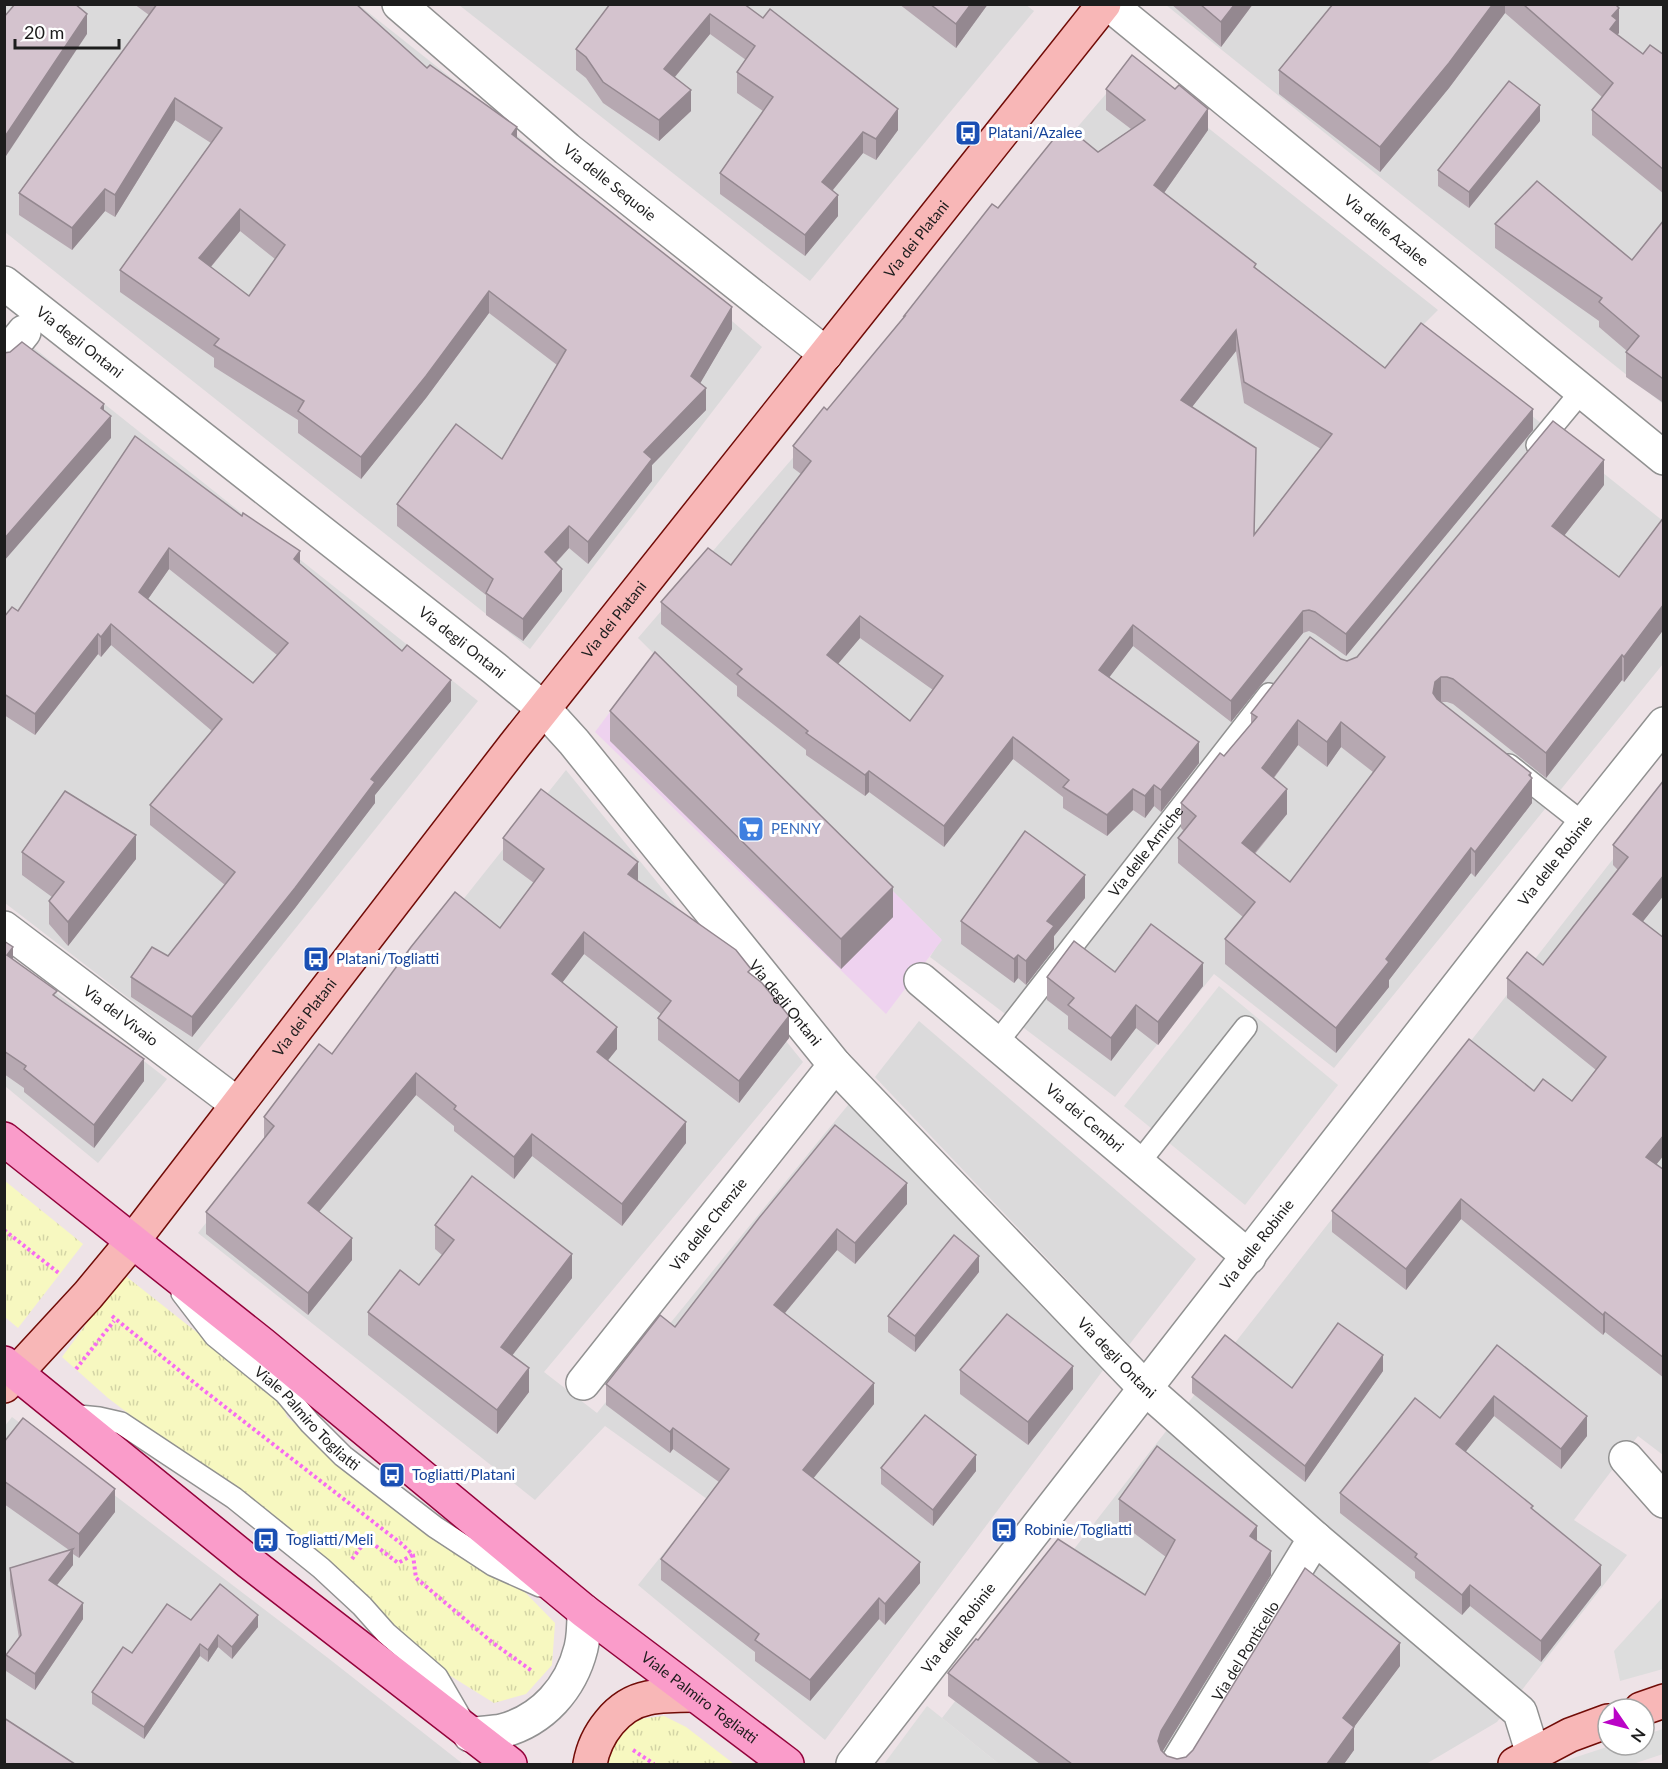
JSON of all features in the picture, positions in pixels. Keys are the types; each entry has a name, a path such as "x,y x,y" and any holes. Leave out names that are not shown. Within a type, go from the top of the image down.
{"main road":[{"name":"Viale Palmiro Togliatti","path":"4,1139 262,1344 578,1605 786,1764"},
{"path":"8,1368 294,1598 510,1764"}],"street":[{"name":"Via delle Sequoie","path":"399,4 567,149 826,354"},
{"name":"Via dei Platani","path":"8,1368 132,1242 544,709 1104,4"},
{"name":"Via delle Azalee","path":"1109,4 1664,458"},
{"name":"Via degli Ontani","path":"4,283 476,653 544,709 574,742 835,1065 1144,1388 1315,1538 1520,1712 1524,1759"},
{"name":"Via delle Robinie","path":"853,1764 1664,724"},
{"name":"Via del Vivaio","path":"4,928 237,1104"},
{"name":"Via dei Cembri","path":"921,980 1249,1257"},
{"name":"Via delle Chenzie","path":"583,1383 835,1065"},
{"path":"1626,1458 1664,1501"},
{"name":"Via del Ponticello","path":"1177,1764 1315,1538"},
{"path":"470,1734 502,1731 532,1718 544,1710 560,1693 571,1677 581,1647 578,1605"},
{"path":"590,1764 592,1752 604,1730 614,1717 630,1704 646,1698 694,1695"},
{"path":"1524,1759 1570,1735 1596,1725"}],"lane":[{"path":"1523,462 1581,392"},
{"name":"Via delle Arniche","path":"996,1044 1279,682"},
{"path":"1498,756 1584,824"},
{"path":"1138,1164 1246,1027"}],"path":[{"path":"4,1230 60,1274"},
{"path":"76,1369 122,1311"},
{"path":"108,1312 403,1545 413,1555 416,1578 493,1643 541,1678"},
{"path":"348,1566 367,1539 399,1563 420,1548"},
{"path":"625,1745 654,1764"}],"shaded area":[{"path":"1025,4 1034,11 810,281 459,5"},
{"path":"4,5 359,5 450,77 762,347 530,649 5,232"},
{"path":"1166,5 1663,5 1663,404 1417,207"},
{"path":"1130,66 1438,310 1421,327 1663,521 1663,664 1334,1068 1214,974 1115,1097 930,957 941,939 638,638"},
{"path":"34,348 478,701 197,1051 5,903 4,384"},
{"name":"PENNY","path":"654,653 942,940 886,1014 595,732"},
{"path":"566,770 803,1062 544,1372 597,1413 857,1094 1104,1369 825,1740 638,1585 707,1499 605,1426 535,1500 198,1233"},
{"path":"1663,795 1663,1455 1638,1436 1574,1520 1627,1555 1497,1722 1426,1764 999,1764 942,1718"},
{"path":"4,952 167,1079 98,1163 5,1086"},
{"path":"1219,986 1338,1085 1245,1205 1124,1106"},
{"path":"919,1021 1196,1259 1129,1345 875,1077"},
{"path":"12,1417 463,1764 5,1764 4,1427"},
{"path":"1663,1597 1663,1669 1620,1681 1614,1651"},
{"path":"927,1706 942,1718 999,1764 884,1764"},
{"path":"1663,1729 1663,1754 1656,1756 1656,1731"},
{"path":"1596,1751 1596,1757 1654,1757 1633,1764 1555,1764"}],"green space":[{"path":"5,1181 83,1244 18,1328 5,1317"},
{"path":"123,1274 280,1398 287,1417 410,1520 513,1580 555,1623 552,1665 526,1694 494,1703 441,1670 349,1581 225,1478 175,1449 108,1398 62,1357"},
{"path":"664,1716 686,1727 734,1764 605,1764 617,1733 639,1719"}],"building":[{"path":"15,4 75,4 87,14 4,138 4,17"},
{"path":"157,4 356,4 427,68 430,65 517,127 512,134 732,307 691,376 706,388 644,452 652,459 588,542 569,526 545,552 562,569 523,619 486,593 493,579 397,504 456,424 502,459 566,350 489,291 426,376 361,457 298,411 304,401 214,345 219,339 120,270 222,128 175,98 115,195 105,189 72,228 19,193","holes":["240,209 285,245 249,296 199,258"]},
{"path":"610,4 744,4 763,18 770,9 898,109 876,139 863,132 822,182 838,195 805,235 720,173 773,97 737,72 755,46 710,14 664,69 691,90 659,120 603,82 586,57 576,49"},
{"path":"930,4 971,4 956,24"},
{"path":"1200,4 1235,4 1221,22"},
{"path":"1333,4 1493,4 1449,63 1380,147 1279,70"},
{"path":"1523,4 1615,4 1619,8 1612,16 1617,20 1610,29 1643,54 1650,45 1664,55 1664,170 1592,110 1613,83"},
{"path":"1132,55 1175,89 1179,85 1208,109 1154,185 1256,264 1254,267 1385,368 1421,323 1533,409 1346,634 1315,612 1303,611 1231,701 1133,625 1099,670 1199,742 1161,790 1154,785 1145,796 1133,789 1107,815 1063,787 1069,780 1013,737 944,826 869,771 865,775 806,733 808,731 737,674 742,669 661,602 708,548 731,565 811,461 793,446 824,407 827,410 905,316 992,204 998,208 1065,125 1098,152 1145,120 1106,89","holes":["1236,330 1244,382 1332,434 1254,535 1256,448 1181,400","860,616 943,676 910,721 827,655"]},
{"path":"1509,81 1540,105 1469,192 1438,170"},
{"path":"1537,181 1632,260 1664,220 1664,376 1662,378 1626,352 1639,336 1599,302 1602,298 1495,224"},
{"path":"22,342 104,404 101,408 111,416 4,539 4,353 10,352"},
{"path":"1553,421 1604,460 1552,526 1619,577 1664,517 1664,604 1546,753 1453,679 1441,677 1435,682 1433,693 1437,699 1531,773 1529,775 1532,778 1475,852 1471,848 1386,959 1389,962 1336,1028 1225,939 1255,902 1178,838 1196,816 1181,803 1220,753 1224,756 1257,717 1251,713 1310,637 1341,659 1347,661 1357,657","holes":["1298,720 1327,742 1341,722 1385,757 1290,882 1242,843 1287,789 1262,768"]},
{"path":"135,436 242,516 243,513 300,551 294,559 402,651 407,645 451,680 371,779 375,782 295,888 192,1017 131,977 152,947 168,956 235,872 150,805 222,719 111,624 101,637 98,634 35,714 4,694 4,617 12,607 18,611","holes":["169,548 288,643 253,683 139,592"]},
{"name":"PENNY","path":"655,652 893,887 841,939 610,711"},
{"path":"1664,780 1664,875 1633,914 1664,938 1664,1135 1646,1157 1664,1170 1664,1358 1605,1312 1603,1315 1461,1199 1406,1269 1332,1211 1469,1039 1534,1091 1543,1079 1572,1101 1606,1057 1507,978 1527,952 1543,965 1628,857 1613,845"},
{"path":"541,789 638,862 628,874 736,950 751,969 748,972 762,983 789,1016 739,1081 658,1018 671,1001 584,932 552,974 617,1027 597,1052 686,1122 622,1204 532,1134 514,1157 454,1109 456,1106 416,1073 308,1203 352,1238 308,1293 206,1212 274,1126 264,1117 319,1044 332,1054 455,892 500,928 544,869 503,838"},
{"path":"65,791 136,835 68,922 49,901 64,882 22,852"},
{"path":"1025,831 1085,875 1047,921 1054,926 1026,961 1018,955 1014,959 961,921"},
{"path":"1151,924 1203,963 1158,1022 1136,1005 1111,1038 1068,1005 1074,998 1047,977 1074,941 1115,972"},
{"path":"4,941 13,947 7,955 57,991 53,995 144,1059 94,1125 24,1069 26,1066 4,1051"},
{"path":"835,1125 907,1183 855,1243 837,1229 774,1305 874,1383 803,1470 920,1562 885,1604 879,1598 810,1680 755,1640 759,1634 661,1559 729,1469 673,1428 670,1432 606,1384 660,1315 675,1327 759,1218"},
{"path":"472,1176 572,1254 501,1347 529,1368 497,1410 368,1312 400,1270 419,1285 454,1240 435,1225"},
{"path":"954,1235 979,1256 915,1336 888,1316"},
{"path":"1007,1314 1073,1366 1028,1422 960,1370"},
{"path":"1338,1323 1383,1355 1305,1466 1192,1377 1225,1335 1292,1388"},
{"path":"1497,1345 1587,1416 1561,1449 1494,1396 1456,1444 1601,1565 1541,1641 1470,1585 1462,1595 1415,1557 1417,1554 1340,1493 1415,1398 1440,1418"},
{"path":"925,1415 976,1455 933,1510 881,1468"},
{"path":"23,1418 115,1489 79,1534 4,1481 4,1442"},
{"path":"1157,1446 1257,1526 1250,1536 1271,1551 1161,1731 1158,1741 1161,1750 1167,1756 1177,1759 1186,1757 1193,1750 1305,1568 1400,1643 1343,1718 1354,1727 1327,1764 1072,1764 948,1673 976,1639 978,1640 1058,1539 1145,1595 1175,1540 1119,1499"},
{"path":"73,1549 49,1580 83,1603 35,1674 6,1655 21,1635 10,1568"},
{"path":"220,1584 258,1615 232,1647 218,1635 208,1650 200,1644 144,1727 92,1692 123,1647 132,1653 167,1604 191,1620"},
{"path":"4,1718 75,1764 4,1764"}],"place":[{"name":"Platani/Azalee","path":"968,133"},
{"name":"PENNY","path":"751,829"},
{"name":"Platani/Togliatti","path":"316,959"},
{"name":"Togliatti/Platani","path":"392,1475"},
{"name":"Robinie/Togliatti","path":"1004,1530"},
{"name":"Togliatti/Meli","path":"266,1540"}]}
